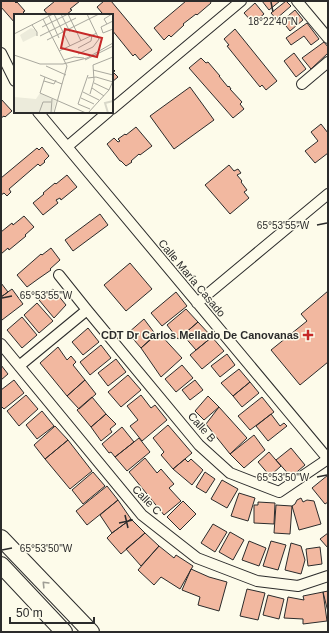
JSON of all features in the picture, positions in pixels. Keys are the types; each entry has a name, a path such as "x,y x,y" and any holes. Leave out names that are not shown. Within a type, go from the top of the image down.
{"main road":[{"path":"1,538 91,632"},
{"path":"1,565 64,632"}],"street":[{"path":"113,108 241,1"},
{"path":"297,1 328,38"},
{"path":"1,53 14,79"},
{"path":"302,84 328,62"},
{"name":"Calle María Casado","path":"39,113 328,459"},
{"path":"68,146 107,113"},
{"path":"197,303 328,194"},
{"name":"Calle B","path":"59,275 86,310 199,445 230,473 279,492 328,459"},
{"path":"19,366 86,310"},
{"name":"Calle C","path":"1,344 142,515 197,558 257,581 298,586 328,576"}],"building":[{"path":"1,1 14,1 16,3 17,2 25,11 23,12 25,14 14,14 14,22 1,7"},
{"path":"55,1 80,1 70,9 72,10 67,14 47,14 44,10"},
{"path":"104,1 111,1 152,50 140,60 135,54 133,56 113,31 113,14 100,14 102,13 97,7"},
{"path":"186,1 210,1 211,3 183,24 184,25 171,37 169,35 164,40 154,28"},
{"path":"262,1 280,1 269,10"},
{"path":"286,1 291,6 276,19 271,13"},
{"path":"255,3 264,14 253,23 244,13"},
{"path":"295,10 303,20 290,31 282,21"},
{"path":"307,23 319,39 311,45 304,36 291,45 286,38"},
{"path":"235,29 277,81 266,90 262,85 260,87 227,46 229,45 224,39"},
{"path":"324,42 328,47 328,53 311,69 302,58"},
{"path":"294,53 306,69 296,77 284,61"},
{"path":"201,58 206,63 208,62 242,102 240,104 244,109 233,118 189,68"},
{"path":"113,72 118,77 113,81"},
{"path":"190,87 214,120 174,149 150,116"},
{"path":"1,99 12,111 5,117 4,116 1,118"},
{"path":"321,124 328,133 328,153 315,163 305,151 318,141 311,132"},
{"path":"136,127 152,146 140,155 139,154 126,166 120,161 107,144 114,138 118,142 120,141 118,139"},
{"path":"42,147 49,156 44,161 45,162 40,166 38,164 9,189 11,192 7,196 4,193 1,195 1,178 37,148 39,150"},
{"path":"229,165 234,171 238,169 241,173 237,175 247,190 244,192 249,198 230,214 205,185"},
{"path":"67,175 77,187 61,200 60,198 56,200 58,203 43,215 33,203 55,183 56,184"},
{"path":"100,214 108,225 73,251 65,240"},
{"path":"24,216 34,227 25,235 26,236 9,250 8,248 1,254 1,232"},
{"path":"51,248 60,260 50,269 51,270 27,287 17,275 41,254 42,255"},
{"path":"130,263 152,289 126,311 104,285"},
{"path":"1,283 8,292 1,297"},
{"path":"12,289 23,304 2,320 1,297"},
{"path":"53,289 66,305 54,318 39,300"},
{"name":"CDT Dr Carlos Mellado De Canovanas","path":"328,291 328,362 300,385 271,350 307,321 301,314"},
{"path":"176,292 187,306 162,326 151,313"},
{"path":"37,303 53,321 39,333 24,315"},
{"path":"186,309 198,322 178,339 167,325"},
{"path":"22,317 37,335 22,348 7,330"},
{"path":"144,319 156,335 141,348 128,333"},
{"path":"198,322 212,337 196,350 183,335"},
{"path":"88,328 99,342 83,355 72,342"},
{"path":"158,332 182,358 161,377 141,348"},
{"path":"212,337 224,351 202,369 190,355"},
{"path":"101,345 111,358 90,375 80,362"},
{"path":"58,347 67,360 71,356 76,362 73,365 85,380 67,396 40,363"},
{"path":"227,354 235,365 220,377 211,366"},
{"path":"116,359 126,372 108,386 98,373"},
{"path":"1,365 8,374 1,380"},
{"path":"182,365 193,378 176,392 165,379"},
{"path":"239,369 250,382 233,396 221,383"},
{"path":"128,375 141,390 121,407 108,392"},
{"path":"14,380 24,393 4,409 1,406 1,390"},
{"path":"85,380 96,394 79,409 67,396"},
{"path":"195,380 203,390 190,400 182,390"},
{"path":"250,382 259,393 242,407 233,396"},
{"path":"26,395 38,409 19,426 7,411"},
{"path":"141,395 151,408 155,405 167,420 142,441 130,426 138,420 127,406"},
{"path":"208,396 219,407 204,420 195,411"},
{"path":"92,397 106,414 91,427 77,410"},
{"path":"262,397 274,412 250,430 238,416"},
{"path":"219,407 247,438 230,454 206,424"},
{"path":"42,411 54,426 37,439 26,425"},
{"path":"106,414 116,424 110,429 112,432 101,441 91,427"},
{"path":"271,414 280,426 284,423 287,426 268,441 256,426"},
{"path":"168,425 192,453 173,469 161,455 164,452 153,438"},
{"path":"55,426 68,440 45,459 34,445"},
{"path":"122,427 134,442 115,457 111,452 109,453 102,444"},
{"path":"254,435 265,450 244,468 230,454"},
{"path":"139,438 150,452 127,471 115,457"},
{"path":"68,440 92,471 70,489 45,459"},
{"path":"291,448 305,465 291,477 276,460"},
{"path":"269,452 281,466 270,476 258,462"},
{"path":"145,458 157,473 161,469 174,484 169,488 181,501 164,515 129,472"},
{"path":"185,459 188,462 191,459 203,470 192,485 173,469"},
{"path":"93,472 105,486 83,504 72,490"},
{"path":"205,472 215,479 206,493 196,487"},
{"path":"328,475 328,502 325,504 312,488"},
{"path":"222,480 238,489 227,508 211,499"},
{"path":"107,486 118,500 87,525 76,511"},
{"path":"239,493 255,498 248,521 231,516"},
{"path":"301,498 303,502 307,500 314,501 321,524 299,530 292,506"},
{"path":"118,500 131,519 112,533 100,515"},
{"path":"183,501 196,514 180,530 167,517"},
{"path":"258,502 275,503 274,524 254,523 254,505 258,505"},
{"path":"276,505 292,506 290,534 274,533"},
{"path":"131,519 145,533 121,554 107,538"},
{"path":"213,524 227,532 215,552 201,543"},
{"path":"230,532 244,540 233,560 219,552"},
{"path":"145,533 159,546 141,566 126,549"},
{"path":"328,533 328,548 320,539"},
{"path":"249,541 266,548 259,566 242,560"},
{"path":"271,541 286,545 278,570 263,566"},
{"path":"291,543 301,546 305,560 301,574 285,570"},
{"path":"159,546 174,558 176,555 193,566 180,589 161,577 154,585 138,570"},
{"path":"320,547 322,564 308,566 306,549"},
{"path":"191,569 209,577 227,582 219,611 198,605 200,597 182,590"},
{"path":"247,589 265,593 258,620 240,616"},
{"path":"328,591 328,612 323,592"},
{"path":"323,592 327,621 303,624 303,619 284,618 288,597 304,600 303,596"},
{"path":"268,595 284,599 279,619 263,615"}],"place":[{"name":"CDT Dr Carlos Mellado De Canovanas","path":"308,335"}]}
